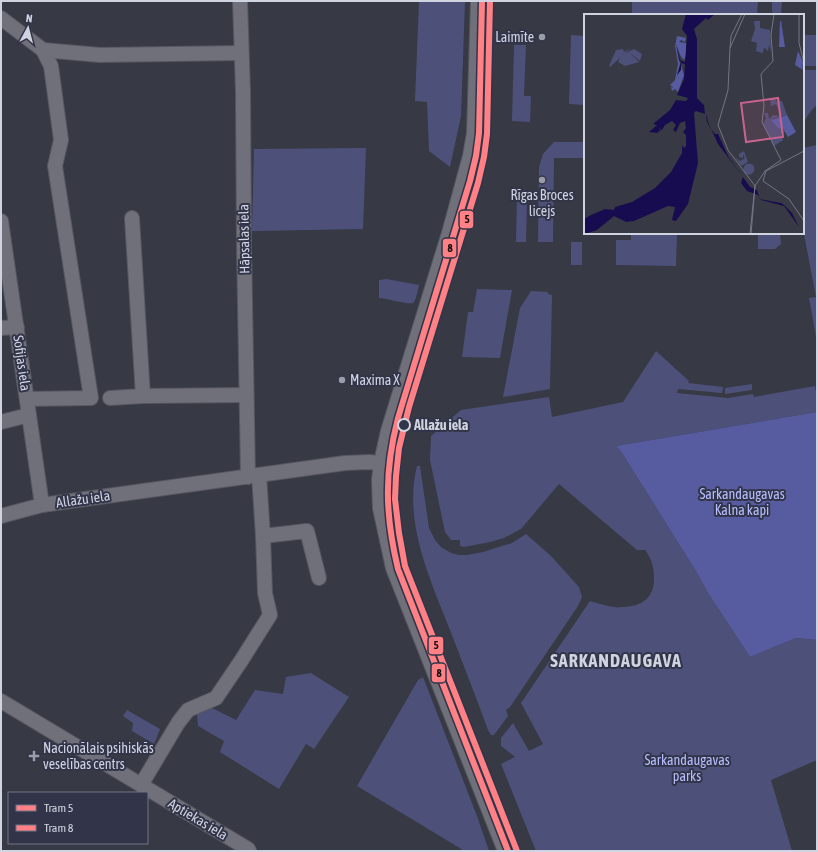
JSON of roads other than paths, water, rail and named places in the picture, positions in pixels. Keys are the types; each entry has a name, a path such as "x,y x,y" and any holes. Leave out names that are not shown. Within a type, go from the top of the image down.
{"street":[{"name":"Hāpsalas iela","path":"141,785 178,723 188,710 216,698 270,615 265,593 263,536 253,476 246,395 243,92 240,1"},
{"path":"478,1 474,133 470,156 449,233 388,431 379,480 380,508 393,568 505,851"},
{"path":"1,18 43,50 51,66 61,140 55,166 91,398 27,399"},
{"path":"43,50 100,55 241,53"},
{"path":"132,218 143,396"},
{"name":"Sofijas iela","path":"1,221 42,505"},
{"path":"1,328 17,327"},
{"path":"110,398 143,396 246,395"},
{"path":"1,422 29,415"},
{"name":"Allažu iela","path":"1,516 42,505 351,463 381,463"},
{"path":"263,536 307,531 319,578"},
{"name":"Aptiekas iela","path":"1,701 249,851"}],"tram line":[{"name":"8","path":"482,1 479,133 476,156 470,181 398,418 390,457 388,494 391,530 398,569 508,851"},
{"name":"5","path":"490,1 487,134 484,157 478,183 409,407 399,448 395,499 405,566 517,851"}],"place":[{"name":"Laimīte","path":"542,37"},
{"name":"Rīgas Broces licejs","path":"542,180"},
{"name":"Maxima X","path":"342,380"},
{"name":"Allažu iela","path":"404,425"},
{"name":"Nacionālais psihiskās veselības centrs","path":"34,756"}],"district":[{"name":"SARKANDAUGAVA","path":"616,661"}],"park label":[{"name":"Sarkandaugavas Kalna kapi","path":"742,502"},
{"name":"Sarkandaugavas parks","path":"687,768"}]}
